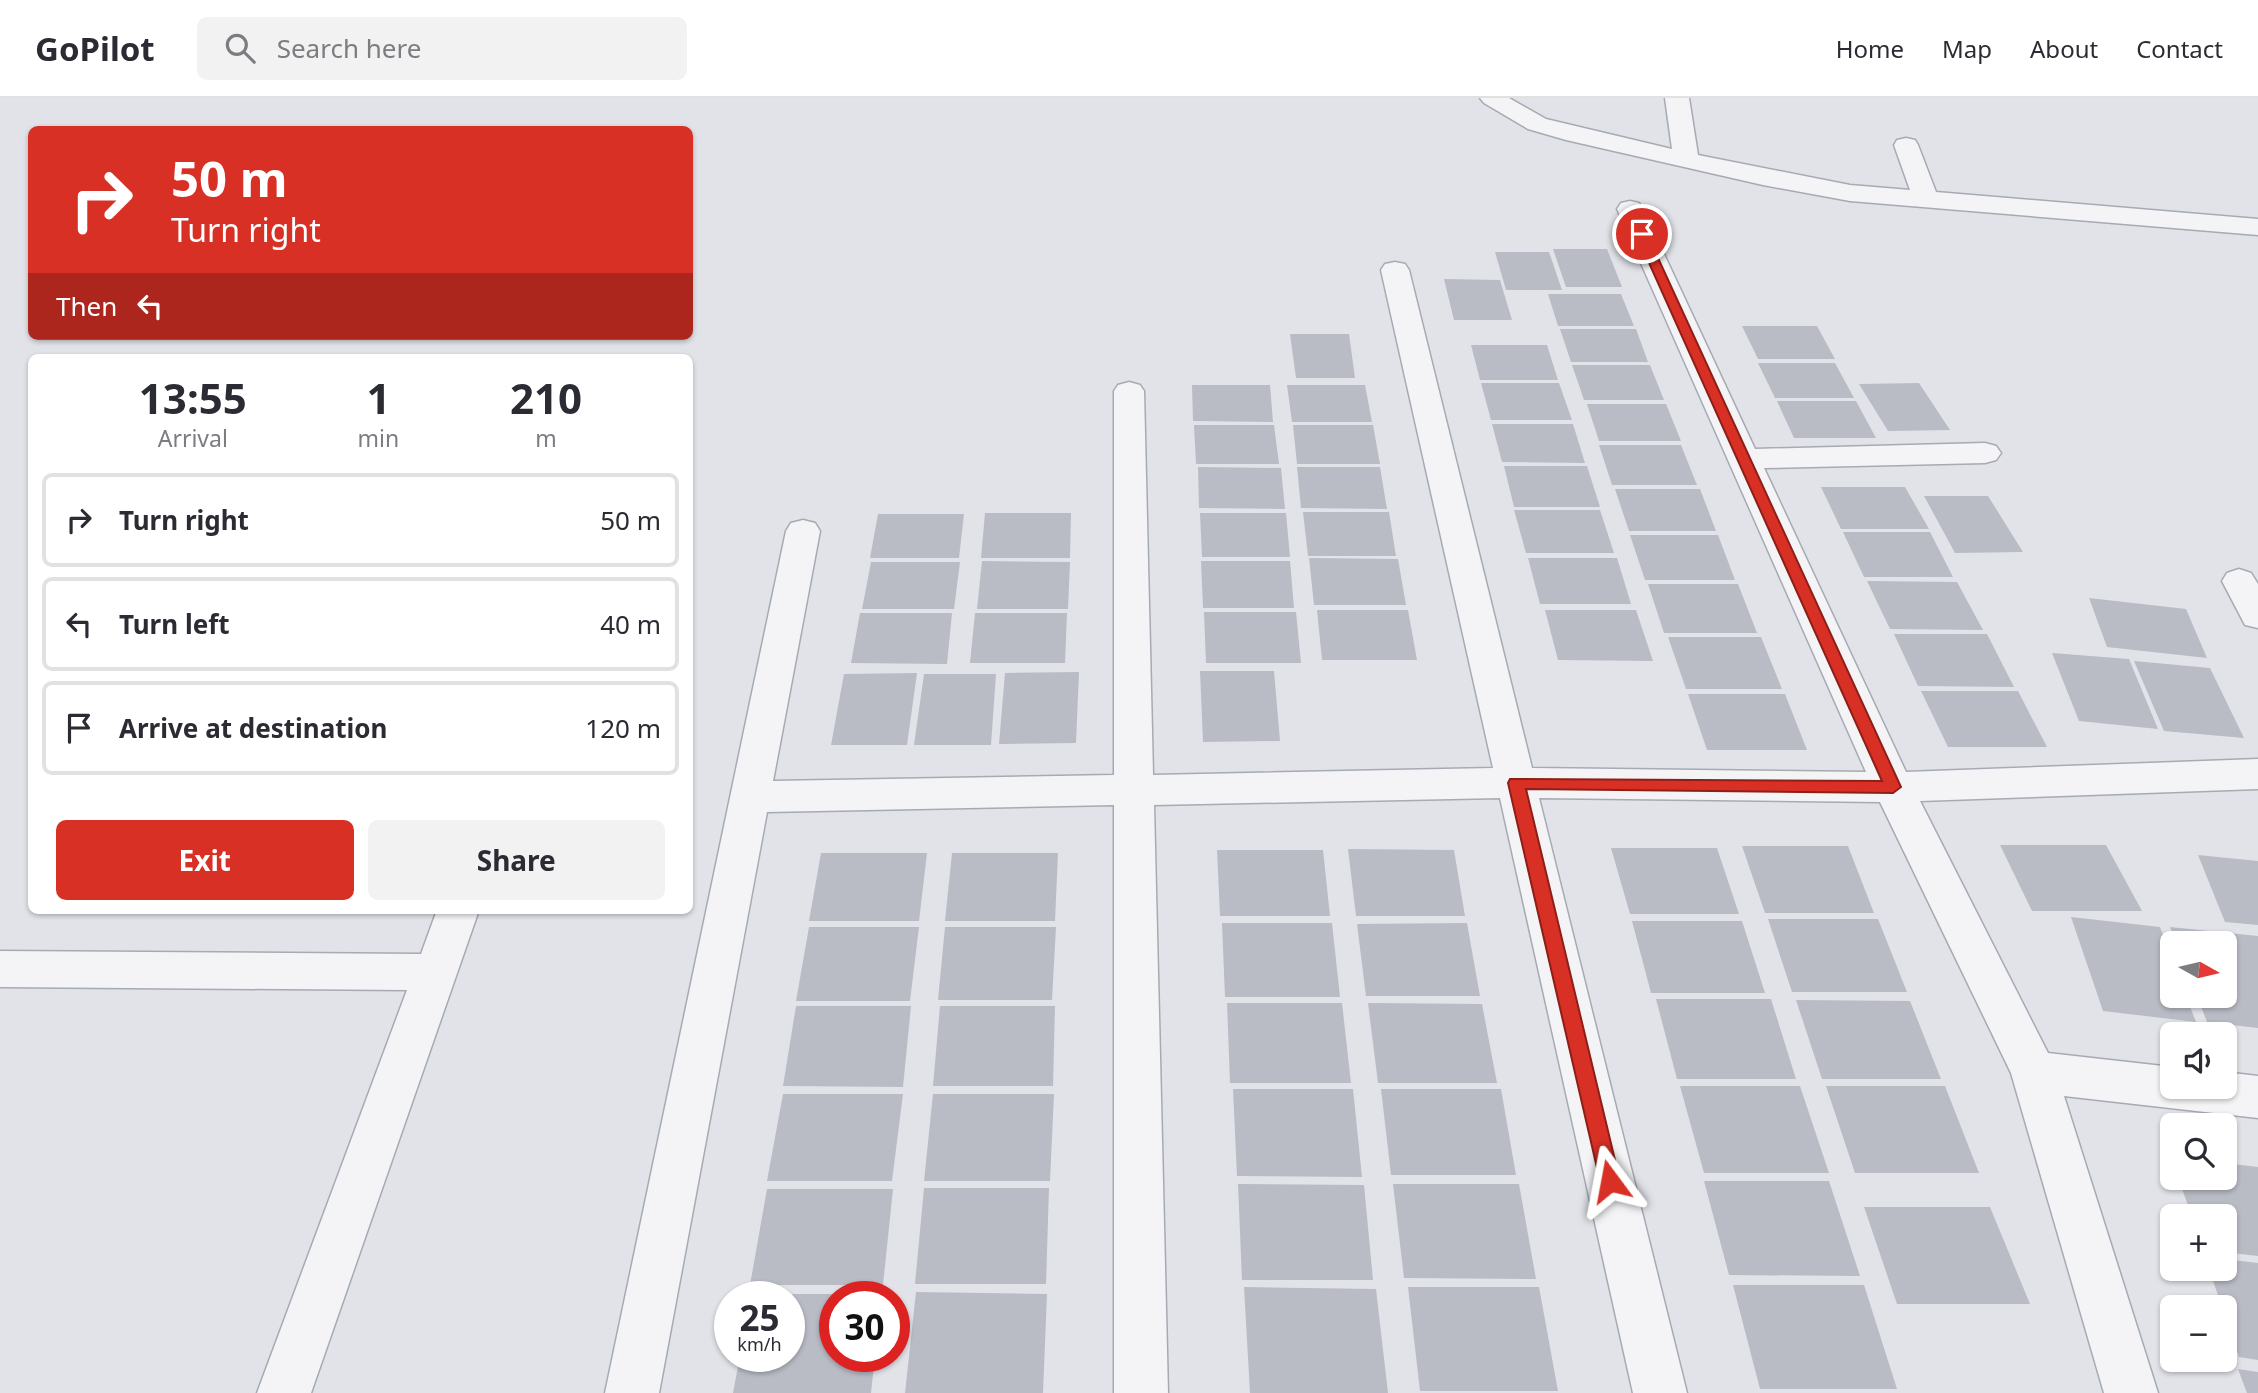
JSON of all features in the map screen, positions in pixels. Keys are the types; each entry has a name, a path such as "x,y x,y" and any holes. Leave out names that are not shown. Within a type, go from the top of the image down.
{"street":[{"path":"1492,98 1537,124 1686,160 1850,192 2258,227"},
{"path":"1677,98 1686,160"},
{"path":"1906,145 1926,198"},
{"path":"1630,209 1893,787 2034,1072 2131,1393"},
{"path":"1395,270 1660,1393"},
{"path":"1129,391 1141,1393"},
{"path":"1744,459 1985,453"},
{"path":"632,1393 803,531"},
{"path":"2239,581 2258,616"},
{"path":"750,797 1516,783 1893,787 2258,774"},
{"path":"284,1393 457,914"},
{"path":"0,969 435,972"},
{"path":"2034,1072 2258,1097"}],"building":[{"path":"1553,249 1607,249 1622,287 1566,287"},
{"path":"1495,252 1549,252 1562,290 1506,290"},
{"path":"1444,279 1500,280 1512,320 1454,320"},
{"path":"1548,294 1621,294 1634,326 1558,326"},
{"path":"1742,326 1817,326 1835,359 1758,359"},
{"path":"1560,329 1636,329 1648,362 1571,362"},
{"path":"1290,334 1349,334 1355,378 1296,378"},
{"path":"1471,345 1547,345 1558,380 1480,380"},
{"path":"1758,363 1835,363 1854,398 1775,398"},
{"path":"1572,365 1650,365 1664,400 1584,400"},
{"path":"1481,383 1559,383 1572,420 1491,420"},
{"path":"1919,383 1950,430 1888,431 1859,384"},
{"path":"1192,385 1270,385 1273,422 1193,421"},
{"path":"1287,385 1365,385 1372,422 1292,422"},
{"path":"1777,401 1856,401 1876,438 1794,438"},
{"path":"1587,404 1666,404 1681,441 1599,441"},
{"path":"1492,424 1573,424 1585,463 1502,462"},
{"path":"1194,425 1274,425 1279,464 1196,464"},
{"path":"1293,425 1373,425 1380,464 1297,464"},
{"path":"1599,445 1681,445 1697,485 1612,485"},
{"path":"1504,466 1587,466 1600,507 1514,507"},
{"path":"1198,467 1281,468 1285,509 1199,508"},
{"path":"1297,467 1380,467 1387,509 1301,508"},
{"path":"1821,487 1905,487 1929,529 1841,529"},
{"path":"1615,489 1700,489 1716,531 1629,531"},
{"path":"1924,496 1988,496 2023,552 1955,553"},
{"path":"1514,510 1600,510 1614,553 1526,553"},
{"path":"1303,512 1389,512 1396,556 1308,556"},
{"path":"985,513 1071,513 1070,558 981,558"},
{"path":"1200,513 1286,513 1290,557 1202,557"},
{"path":"878,514 964,514 959,558 870,558"},
{"path":"1843,532 1930,532 1953,577 1864,577"},
{"path":"1630,535 1718,535 1735,580 1645,580"},
{"path":"1309,558 1398,559 1406,605 1314,605"},
{"path":"1528,558 1617,558 1631,604 1540,604"},
{"path":"982,561 1070,562 1068,609 977,609"},
{"path":"1201,561 1290,561 1294,608 1203,608"},
{"path":"871,562 960,562 954,609 862,609"},
{"path":"1867,581 1957,582 1983,630 1890,629"},
{"path":"1648,584 1738,584 1757,633 1664,633"},
{"path":"2089,598 2186,609 2207,658 2107,647"},
{"path":"1317,610 1408,610 1417,660 1322,660"},
{"path":"1545,610 1636,610 1653,661 1558,660"},
{"path":"1204,612 1296,612 1301,663 1206,663"},
{"path":"860,613 952,613 947,664 851,663"},
{"path":"975,613 1067,613 1065,663 970,663"},
{"path":"1894,634 1987,634 2014,687 1918,686"},
{"path":"1668,637 1761,637 1782,689 1686,689"},
{"path":"2052,653 2129,659 2158,729 2079,721"},
{"path":"2134,661 2210,668 2244,738 2164,731"},
{"path":"1200,671 1274,671 1280,741 1203,742"},
{"path":"1079,672 1076,743 999,744 1005,673"},
{"path":"917,673 907,745 831,745 844,674"},
{"path":"924,674 996,674 991,745 914,745"},
{"path":"1921,691 2018,691 2047,747 1948,747"},
{"path":"1688,694 1785,694 1807,750 1707,750"},
{"path":"2000,845 2106,845 2142,911 2032,911"},
{"path":"1742,846 1848,846 1874,913 1765,913"},
{"path":"1611,848 1717,848 1739,914 1630,914"},
{"path":"1348,849 1454,850 1465,916 1356,916"},
{"path":"1217,850 1323,850 1330,916 1220,916"},
{"path":"821,853 927,853 919,921 809,921"},
{"path":"952,853 1058,853 1055,921 945,921"},
{"path":"2198,855 2258,861 2258,925 2225,922"},
{"path":"2071,917 2160,927 2160,1008 2191,1008 2196,1022 2103,1011"},
{"path":"1768,919 1878,919 1907,992 1792,992"},
{"path":"1632,921 1742,921 1765,993 1651,993"},
{"path":"1222,923 1332,923 1340,997 1225,997"},
{"path":"1467,923 1480,996 1366,996 1357,924"},
{"path":"809,927 919,927 910,1001 796,1001"},
{"path":"945,927 1056,927 1052,1000 938,1000"},
{"path":"2170,927 2209,931 2172,931"},
{"path":"2237,934 2258,936 2258,1028 2237,1026 2237,1022 2207,1022 2202,1008 2237,1008"},
{"path":"1656,999 1771,999 1796,1079 1677,1079"},
{"path":"1796,1000 1910,1001 1941,1079 1822,1079"},
{"path":"1227,1003 1342,1003 1351,1083 1230,1083"},
{"path":"1368,1003 1482,1004 1497,1083 1378,1083"},
{"path":"796,1006 911,1006 903,1087 783,1086"},
{"path":"940,1006 1055,1006 1053,1086 933,1086"},
{"path":"1680,1086 1800,1086 1829,1173 1704,1173"},
{"path":"1826,1086 1945,1086 1979,1173 1855,1173"},
{"path":"1233,1089 1353,1089 1362,1177 1237,1176"},
{"path":"1381,1089 1501,1089 1516,1175 1391,1175"},
{"path":"783,1094 903,1094 892,1181 767,1181"},
{"path":"933,1094 1054,1094 1050,1181 924,1181"},
{"path":"2237,1165 2258,1167 2258,1256 2237,1254 2237,1204 2188,1204 2182,1190 2237,1190"},
{"path":"1704,1181 1829,1181 1860,1276 1729,1275"},
{"path":"1238,1184 1364,1185 1373,1280 1242,1280"},
{"path":"1393,1184 1519,1184 1536,1279 1404,1278"},
{"path":"924,1188 1049,1188 1046,1284 915,1284"},
{"path":"767,1189 893,1189 883,1281 819,1281 819,1285 805,1285 805,1281 751,1281"},
{"path":"1864,1207 1990,1207 2030,1304 1897,1304"},
{"path":"2237,1261 2258,1263 2258,1360 2239,1357 2237,1351 2237,1295 2218,1295 2213,1281 2237,1281"},
{"path":"1733,1285 1864,1285 1897,1389 1760,1389"},
{"path":"1244,1287 1376,1289 1388,1393 1250,1393"},
{"path":"1408,1287 1539,1287 1558,1391 1420,1391"},
{"path":"916,1292 1047,1294 1043,1393 905,1393 907,1372 910,1372"},
{"path":"805,1294 819,1294 819,1372 873,1372 871,1393 733,1393 737,1372 805,1372"},
{"path":"2238,1369 2258,1372 2258,1393 2247,1393"}],"route":[{"path":"1610,1181 1516,783 1893,787 1642,234"}]}
